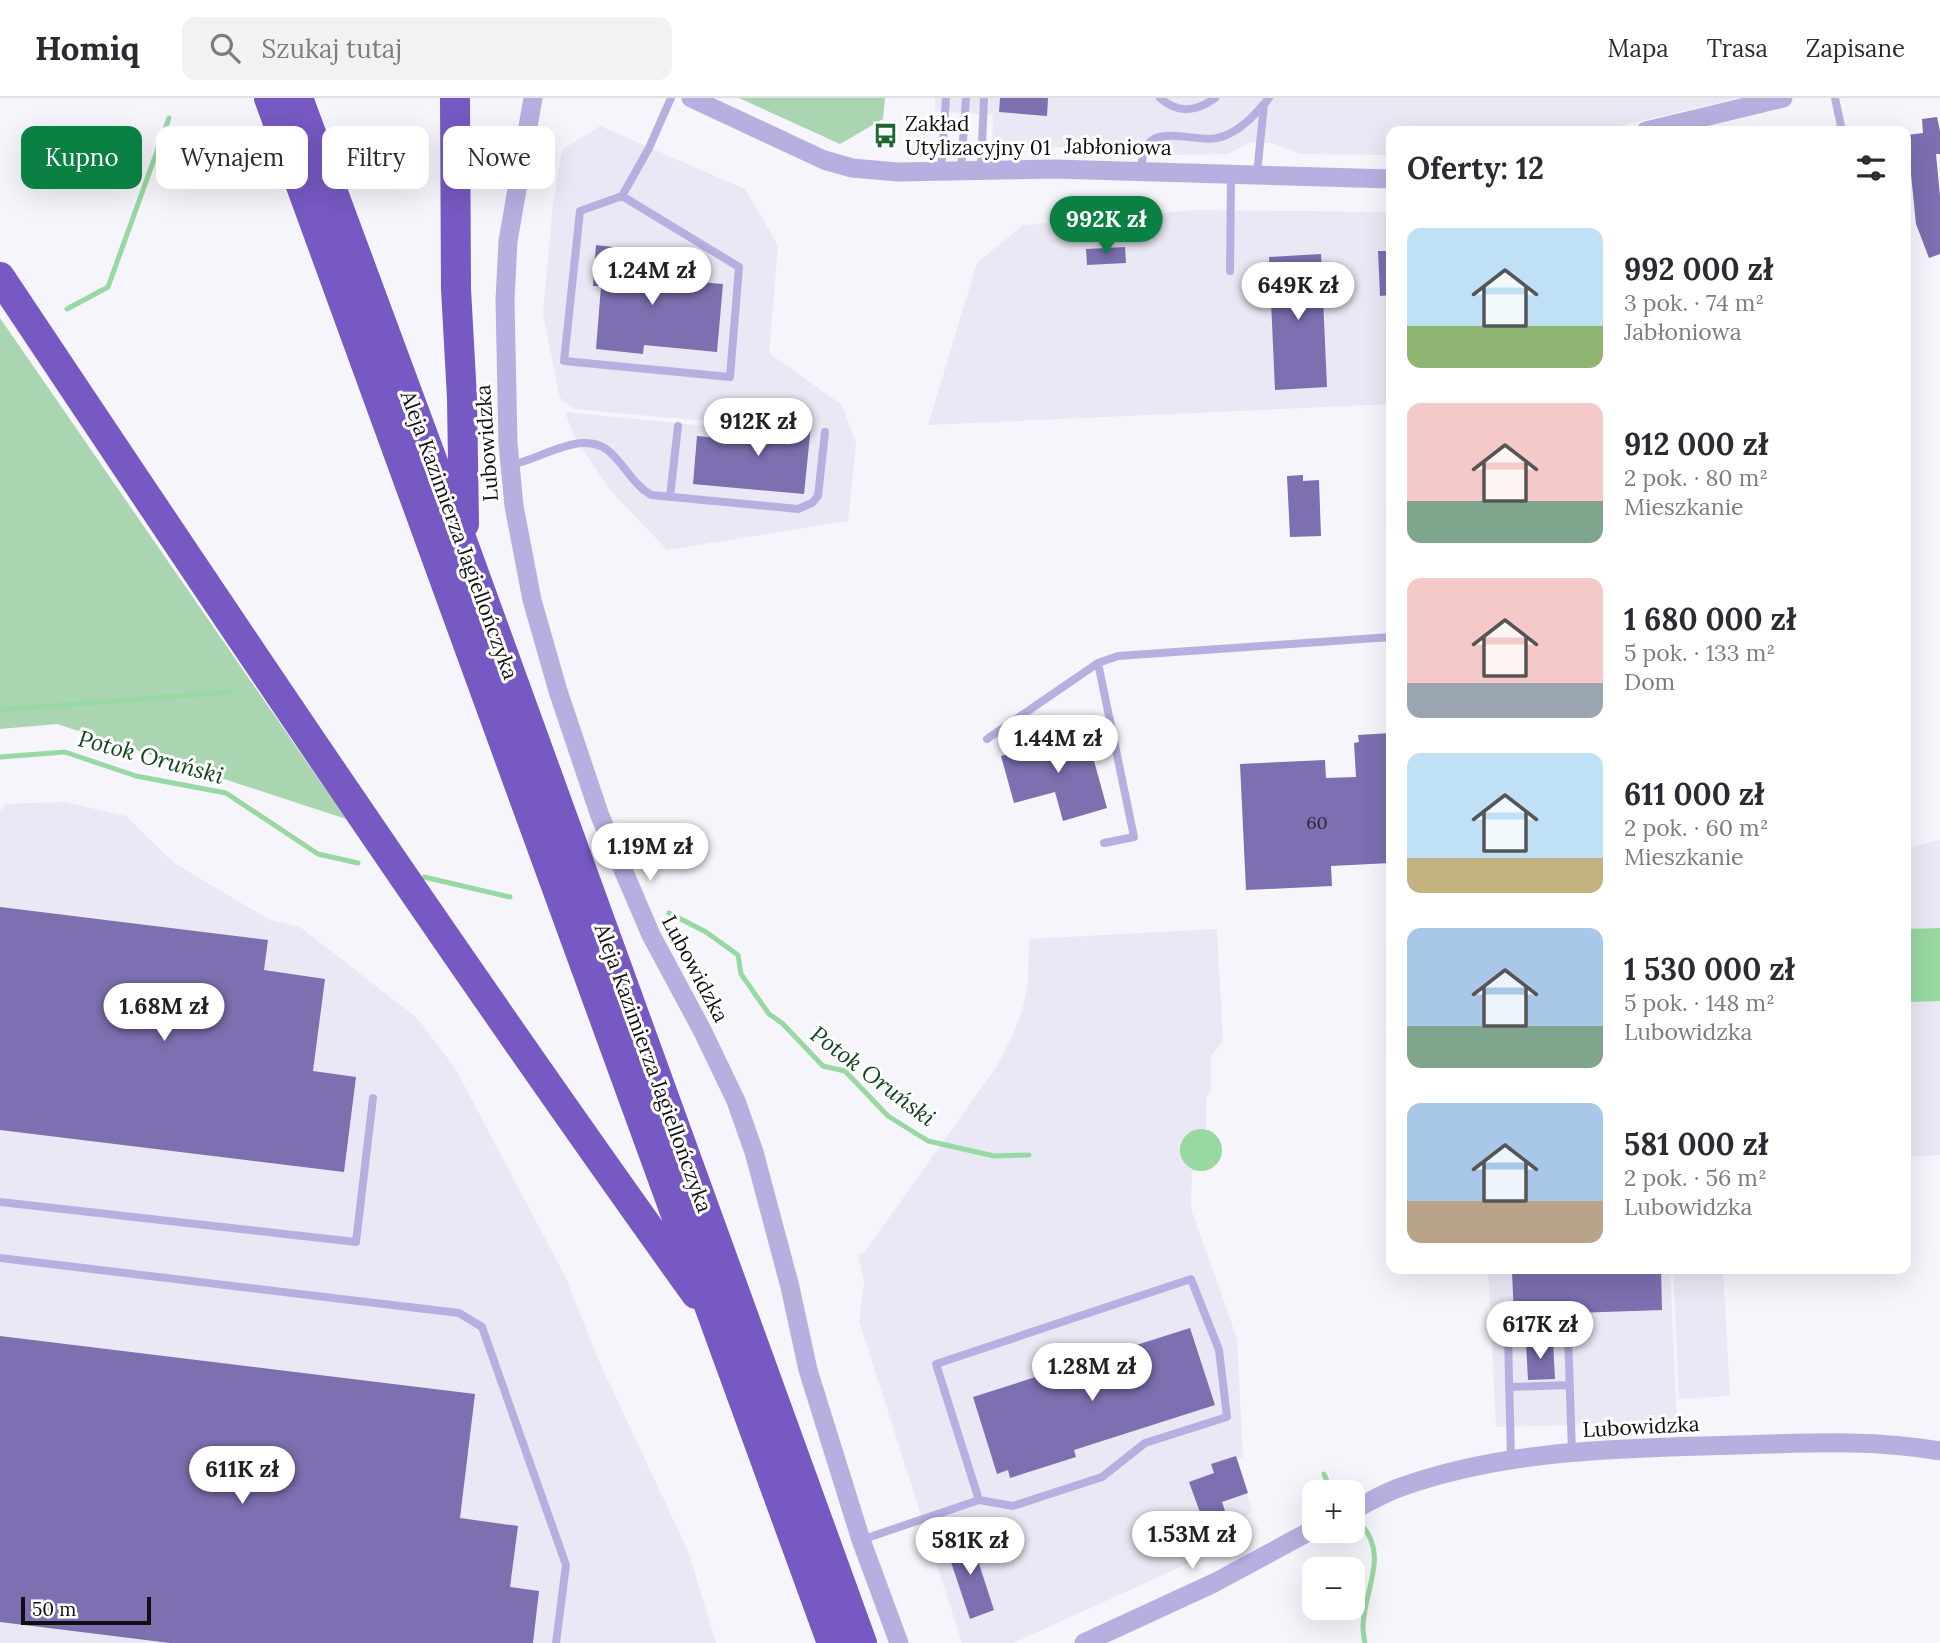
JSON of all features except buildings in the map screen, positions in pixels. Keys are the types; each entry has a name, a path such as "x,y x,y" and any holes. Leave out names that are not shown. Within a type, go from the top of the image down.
{"highway":[{"name":"Aleja Kazimierza Jagiellończyka","path":"269,98 402,421 435,511 717,1323 832,1643"},
{"name":"Aleja Kazimierza Jagiellończyka","path":"298,98 402,421"},
{"path":"455,98 456,289 462,398 464,546"},
{"path":"0,277 555,1098 717,1323"},
{"name":"Aleja Kazimierza Jagiellończyka","path":"435,511 464,546 862,1643"}],"street":[{"name":"Lubowidzka","path":"533,98 508,241 505,354 514,506 531,600 600,817 669,971 702,1030 736,1101 750,1139 769,1198 808,1370 861,1540 899,1643"},
{"name":"Jabłoniowa","path":"691,98 824,160 852,168 898,172 1141,171 1386,179"},
{"path":"1667,126 1783,98"},
{"name":"Lubowidzka","path":"1365,1504 1398,1488 1443,1474 1511,1459 1572,1453 1855,1441 1940,1451"},
{"path":"1097,1641 1302,1535"}],"lane":[{"path":"622,196 739,267 730,377 564,361 580,211 622,196 649,148 671,98"},
{"path":"941,171 946,98"},
{"path":"965,98 971,170"},
{"path":"971,170 984,98"},
{"path":"1160,98 1176,109 1189,110 1203,107 1215,98"},
{"path":"1835,98 1841,126"},
{"path":"1141,171 1145,148 1151,140 1168,135 1215,139 1234,132 1266,101"},
{"path":"1257,174 1266,101"},
{"path":"1230,271 1231,173"},
{"path":"402,421 414,455 402,421"},
{"path":"670,497 678,426"},
{"path":"510,465 527,462 573,444 592,442 612,453 647,493 798,509 812,503 818,496 825,432"},
{"path":"435,511 422,477 435,511"},
{"path":"987,739 1098,663 1118,656 1386,637"},
{"path":"1098,663 1134,837 1104,843"},
{"path":"0,1202 356,1242 373,1098"},
{"path":"0,1258 459,1313 482,1327 566,1565 556,1643"},
{"path":"861,1540 979,1500 1013,1506 1102,1477 1145,1443 1227,1417 1219,1350 1191,1279 936,1364 979,1500"},
{"path":"1511,1459 1508,1336 1568,1335 1572,1453"},
{"path":"1509,1387 1570,1385"}],"shaded area":[{"path":"739,98 885,98 883,119 840,144"},
{"path":"935,98 1738,98 1619,126 1386,126 1386,155 1300,154 1272,143 1250,142 1228,154 1170,155 1137,146 992,148 993,115 935,111"},
{"path":"600,126 745,189 778,245 769,353 842,405 856,443 848,521 667,550 609,489 574,436 565,412 757,431 758,426 574,409 560,398 543,314 553,204 562,150"},
{"path":"1196,210 1386,212 1386,404 928,425 977,263 1023,225"},
{"path":"0,318 346,819 57,724 0,729"},
{"path":"64,802 126,816 174,863 270,920 300,927 417,1018 455,1068 565,1276 598,1359 689,1553 716,1643 0,1643 0,811 5,804"},
{"path":"1940,840 1940,1155 1911,1157 1911,847"},
{"path":"1940,928 1940,1001 1911,1002 1911,929"},
{"path":"1217,929 1223,1041 1211,1056 1211,1090 1206,1099 1206,1129 1219,1139 1222,1155 1213,1168 1192,1172 1191,1209 1237,1338 1243,1457 1237,1459 1252,1511 1244,1519 1239,1533 1187,1564 1013,1643 962,1643 859,1321 864,1282 858,1254 864,1253 997,1066 1023,1007 1028,982 1029,939"},
{"path":"1201,1129 1216,1135 1222,1150 1216,1165 1201,1171 1186,1165 1180,1150 1186,1135"},
{"path":"1488,1274 1670,1274 1677,1422 1496,1427"},
{"path":"1673,1274 1723,1274 1730,1396 1679,1399"}],"waterway":[{"path":"67,309 108,287 169,118"},
{"path":"0,710 230,692"},
{"name":"Potok Oruński","path":"0,757 65,752 136,776 226,793 318,854 358,863"},
{"name":"Potok Oruński","path":"424,877 510,897"},
{"name":"Potok Oruński","path":"669,913 706,932 738,955 741,974 769,1014 782,1023 823,1066 845,1071 888,1116 928,1141 994,1156 1029,1155"},
{"name":"Potok Oruński","path":"1324,1474 1327,1480"},
{"name":"Potok Oruński","path":"1365,1530 1373,1547 1374,1560 1364,1612 1365,1643"}],"place":[{"name":"Zakład Utylizacyjny 01","path":"885,136"}]}
